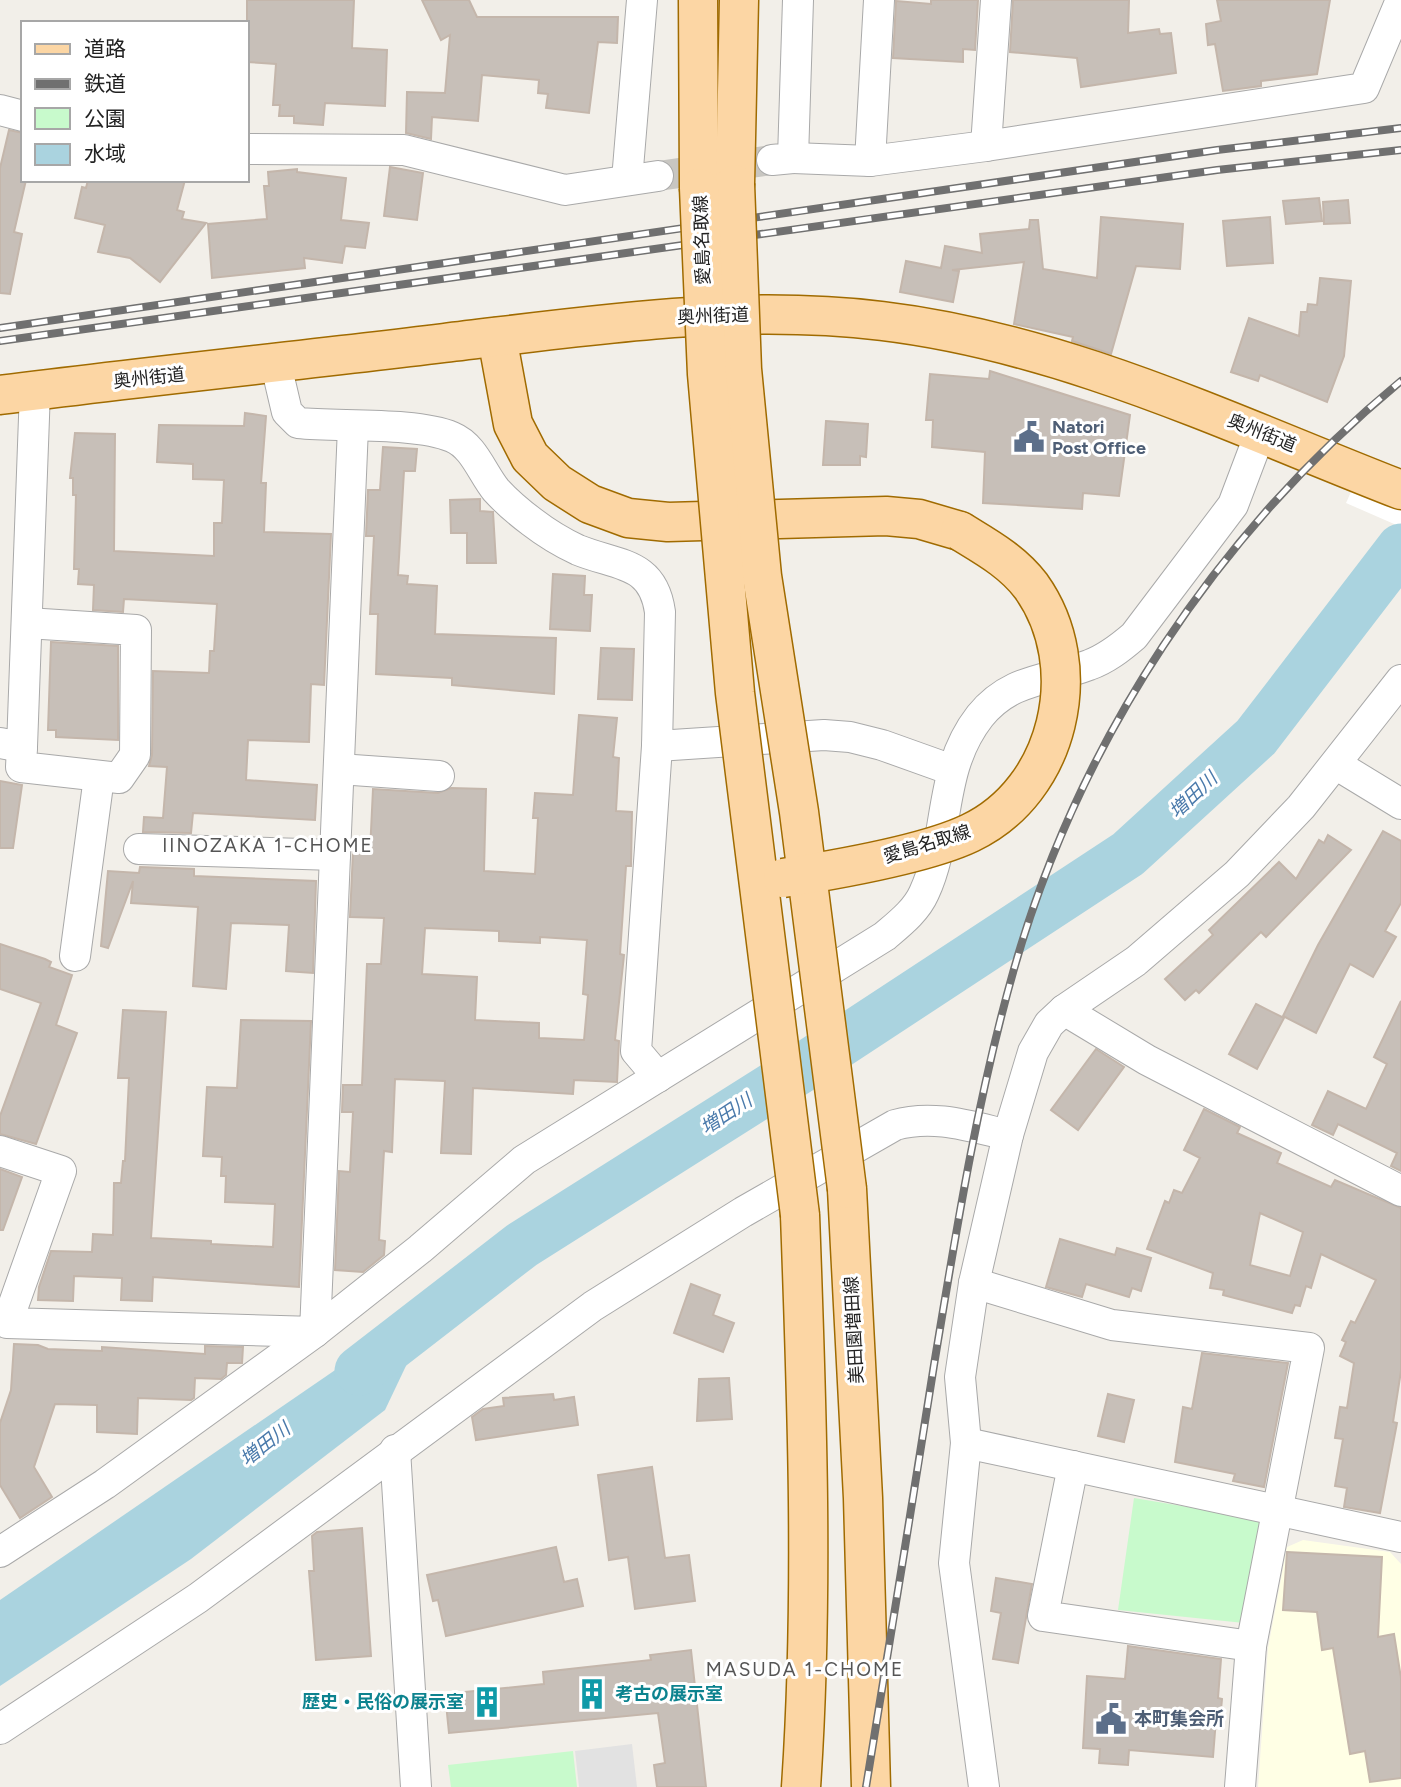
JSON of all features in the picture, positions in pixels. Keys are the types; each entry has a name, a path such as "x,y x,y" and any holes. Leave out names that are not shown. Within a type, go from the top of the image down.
{"main road":[{"name":"愛島名取線","path":"698,0 717,186 742,369 762,576 807,874"},
{"name":"愛島名取線","path":"498,337 513,424 530,457 556,483 590,504 628,518 668,522 886,516 919,519 960,530 1004,558 1031,587 1052,626 1059,668 1060,703 1053,739 1035,777 1012,804 969,834 907,853 759,882 735,693 707,374 717,186 739,0"},
{"name":"奥州街道","path":"17,393 276,365 665,317 784,314 882,321 951,332 1105,372 1401,490"},
{"name":"美田園増田線","path":"807,874 846,1189 863,1498 871,1787"},
{"path":"759,882 800,1215 809,1469 808,1690 801,1787"}],"street":[{"path":"626,180 642,0"},
{"path":"798,0 783,159 870,161 986,146 1364,88 1401,0"},
{"path":"870,161 879,0"},
{"path":"986,146 996,0"},
{"path":"0,110 21,115"},
{"path":"248,149 404,150 565,190 658,176"},
{"path":"276,365 287,412 298,423 424,430 454,438 473,455 496,489 532,522 577,549 628,566 645,576 657,594 660,612 657,746 636,1051 658,1077"},
{"path":"17,393 27,623 11,745 21,767 119,778 135,755 136,630 27,623"},
{"path":"315,1332 353,427"},
{"path":"0,1552 105,1484 315,1332 420,1249 524,1160 885,936 905,918 923,895 934,863 952,770 980,716 1022,682 1090,665 1117,650 1134,636 1233,505 1261,432"},
{"path":"984,1787 954,1563 966,1443 960,1393 974,1283 1008,1135 1033,1052 1049,1024 1064,1010 1136,961 1186,920 1283,827 1337,765 1401,680"},
{"path":"657,746 824,735 850,737 952,770"},
{"path":"1337,765 1391,798"},
{"path":"339,769 439,776"},
{"path":"75,956 99,777"},
{"path":"139,849 335,855"},
{"path":"1064,1010 1155,1065 1401,1191"},
{"path":"0,1729 198,1598 593,1306 743,1212 895,1125 915,1119 938,1119 1008,1135"},
{"path":"0,1151 61,1171 7,1323 315,1332"},
{"path":"974,1283 1112,1325 1309,1348 1251,1646 1240,1787"},
{"path":"966,1443 1401,1537"},
{"path":"395,1450 416,1787"},
{"path":"1073,1466 1043,1616 1251,1646"}],"shaded area":[{"path":"1303,1540 1390,1552 1401,1564 1401,1787 1258,1787 1268,1648 1287,1547"},
{"path":"632,1744 637,1787 579,1787 575,1751"}],"green space":[{"path":"1134,1498 1260,1519 1244,1623 1118,1610"},
{"path":"573,1751 577,1787 451,1787 448,1765"}],"water":[{"path":"411,1318 414,1349 385,1410 191,1559 0,1686 0,1600"}],"pier":[{"path":"1401,471 1401,527 1346,503 1359,474"}],"building":[{"path":"247,0 354,0 352,48 387,50 385,106 325,103 323,125 294,123 294,116 279,116 280,105 273,105 276,64 248,62"},
{"path":"422,0 469,0 477,17 618,17 617,43 598,42 589,113 546,108 548,94 538,93 539,80 482,75 478,121 432,117 431,139 406,133 407,92 445,93 450,35 441,40"},
{"path":"931,0 978,0 975,50 963,49 963,62 893,58 896,1 931,4"},
{"path":"1013,0 1129,0 1128,33 1159,29 1160,34 1171,33 1176,73 1081,87 1077,58 1010,52"},
{"path":"1217,0 1330,0 1317,74 1261,81 1261,86 1223,91 1215,44 1208,45 1206,24 1221,21"},
{"path":"9,130 21,133 21,182 26,182 14,232 22,234 10,294 0,293 0,168"},
{"path":"390,167 423,173 417,220 384,216"},
{"path":"297,169 297,172 346,178 341,220 369,223 365,248 345,246 342,263 304,258 305,268 212,278 208,224 267,219 264,186 269,186 268,172"},
{"path":"88,182 184,182 177,210 184,212 182,219 206,223 160,282 130,258 98,252 105,225 75,218 82,187 86,188"},
{"path":"1319,198 1322,221 1286,224 1283,201"},
{"path":"1348,200 1350,223 1324,224 1323,202"},
{"path":"1101,217 1183,224 1180,269 1136,266 1111,354 1072,341 1073,337 1014,324 1024,262 952,270 959,271 953,302 900,292 906,261 941,268 945,246 982,253 980,234 1029,229 1030,220 1038,220 1043,269 1097,278"},
{"path":"1270,217 1273,263 1227,266 1223,221"},
{"path":"1320,278 1351,281 1344,356 1327,402 1260,375 1258,381 1231,372 1249,318 1299,336 1301,312 1307,312 1308,304 1317,305"},
{"path":"990,371 1130,415 1119,496 1083,493 1082,509 983,503 985,452 932,447 933,420 926,420 930,374 989,379"},
{"path":"245,413 266,416 261,483 266,483 264,532 331,534 324,685 311,684 309,742 248,740 246,780 317,785 315,820 193,813 191,833 143,832 144,817 163,818 167,767 149,766 152,755 153,671 209,673 210,651 214,651 217,604 124,599 123,612 93,610 94,585 78,584 79,569 74,569 76,495 73,495 73,478 70,478 75,433 115,434 114,551 214,556 214,523 222,523 224,480 193,479 193,464 157,462 159,425 244,426"},
{"path":"826,421 868,424 866,457 860,456 860,465 823,465"},
{"path":"383,447 417,449 415,471 404,471 398,575 408,576 407,584 437,586 435,634 556,638 554,694 452,685 452,678 376,674 378,614 370,614 374,536 366,536 368,490 380,490"},
{"path":"480,499 480,511 493,512 496,563 467,563 467,533 451,533 450,500"},
{"path":"553,574 585,576 584,595 592,595 590,631 550,629"},
{"path":"51,642 118,646 118,740 56,737 56,730 48,730"},
{"path":"601,648 634,649 632,700 598,699"},
{"path":"579,715 617,718 613,757 619,758 616,811 632,812 631,866 626,866 620,954 624,955 615,1040 619,1041 617,1082 574,1080 573,1094 473,1088 471,1154 441,1153 445,1081 395,1079 392,1152 384,1151 379,1240 385,1241 384,1255 363,1272 335,1270 339,1171 350,1172 353,1112 342,1112 343,1085 362,1085 367,964 381,964 384,918 350,917 353,852 370,852 373,789 438,793 451,788 486,789 484,871 535,874 538,818 533,818 535,793 573,795","holes":["425,928 499,931 499,941 540,943 540,937 587,940 583,994 588,995 584,1040 539,1038 539,1023 475,1020 477,977 422,974"]},
{"path":"0,781 22,785 13,848 0,848"},
{"path":"1383,831 1401,841 1401,903 1385,931 1396,937 1373,977 1350,964 1316,1033 1283,1016 1318,945"},
{"path":"1328,835 1351,850 1266,937 1261,932 1199,993 1196,990 1185,1000 1165,979 1213,935 1209,930 1279,862 1296,879 1319,840 1324,843"},
{"path":"140,867 194,869 194,876 316,881 313,973 286,971 289,925 231,923 226,989 193,986 198,907 131,903 133,881 108,948 101,946 108,871 139,873"},
{"path":"0,944 45,959 51,962 49,967 72,975 56,1025 77,1033 36,1144 0,1134 0,1116 41,1003 0,989"},
{"path":"1401,1001 1401,1171 1391,1166 1397,1153 1338,1124 1333,1135 1312,1125 1328,1091 1366,1109 1387,1064 1374,1057"},
{"path":"1256,1004 1284,1018 1257,1069 1229,1054"},
{"path":"123,1010 166,1012 151,1238 211,1241 211,1244 273,1247 275,1204 225,1202 226,1176 221,1176 222,1157 203,1156 207,1087 237,1088 241,1020 311,1021 299,1287 153,1277 152,1301 121,1300 122,1278 74,1276 73,1301 38,1300 39,1287 51,1251 92,1252 93,1234 113,1235 114,1183 121,1183 125,1161 129,1078 118,1078"},
{"path":"1096,1049 1124,1067 1078,1130 1051,1110"},
{"path":"1204,1109 1240,1127 1237,1133 1281,1153 1277,1163 1331,1187 1335,1180 1401,1208 1401,1371 1393,1422 1397,1423 1380,1513 1344,1507 1347,1488 1335,1486 1343,1439 1335,1438 1340,1407 1347,1408 1354,1363 1340,1356 1346,1342 1342,1340 1351,1321 1355,1323 1376,1280 1321,1254 1311,1288 1306,1286 1300,1306 1295,1305 1292,1313 1223,1295 1224,1290 1210,1288 1213,1273 1147,1249 1165,1201 1169,1203 1174,1190 1182,1193 1200,1158 1184,1150","holes":["1260,1213 1303,1232 1290,1276 1250,1265"]},
{"path":"0,1169 22,1177 3,1230 0,1230"},
{"path":"1060,1239 1115,1255 1117,1248 1151,1258 1141,1291 1132,1288 1129,1297 1086,1284 1082,1297 1046,1287"},
{"path":"691,1284 720,1295 713,1315 734,1323 723,1352 674,1333"},
{"path":"14,1344 38,1345 48,1349 102,1351 102,1347 205,1354 205,1346 243,1347 242,1363 227,1363 226,1375 221,1379 195,1378 194,1398 191,1400 138,1398 137,1434 97,1432 97,1405 55,1404 34,1467 52,1497 20,1518 0,1485 0,1423 11,1390"},
{"path":"1202,1353 1288,1363 1264,1487 1233,1481 1235,1474 1175,1462 1183,1407 1192,1409"},
{"path":"729,1378 732,1419 697,1421 699,1379"},
{"path":"553,1394 554,1400 574,1397 578,1425 476,1440 472,1417 483,1409 504,1406 503,1398"},
{"path":"1108,1394 1134,1400 1124,1442 1098,1436"},
{"path":"652,1467 665,1558 689,1555 695,1601 635,1609 628,1557 609,1560 598,1475"},
{"path":"362,1528 371,1656 316,1660 309,1571 314,1571 312,1536 317,1532"},
{"path":"556,1547 564,1582 577,1579 583,1606 446,1636 438,1600 433,1601 427,1575"},
{"path":"1287,1552 1382,1557 1378,1637 1394,1634 1401,1678 1401,1778 1370,1782 1365,1751 1350,1754 1333,1648 1322,1650 1317,1612 1283,1610"},
{"path":"996,1578 1032,1584 1018,1663 993,1659 1001,1613 991,1611"},
{"path":"1128,1646 1221,1659 1218,1698 1222,1699 1220,1720 1216,1719 1213,1757 1129,1750 1128,1765 1099,1763 1100,1749 1083,1748 1087,1676 1125,1679"},
{"path":"691,1650 706,1787 657,1787 654,1765 665,1763 658,1713 449,1733 445,1694 544,1684 543,1672 651,1660 650,1655"}],"waterway":[{"name":"増田川","path":"359,1371 522,1245 799,1070 1128,854 1256,737 1401,548"}],"tunnel":[{"path":"658,176 772,160"}],"railway":[{"path":"0,328 1217,150 1401,128"},
{"path":"0,341 1217,170 1401,150"},
{"path":"866,1787 968,1166 1001,1018 1042,884 1076,802 1117,722 1163,646 1215,573 1272,504 1334,440 1401,381"}],"place":[{"name":"Natori Post Office","path":"1029,437"},
{"name":"考古の展示室","path":"592,1694"},
{"name":"歴史・民俗の展示室","path":"487,1702"},
{"name":"本町集会所","path":"1111,1719"}],"district":[{"name":"IINOZAKA 1-CHOME","path":"268,845"},
{"name":"MASUDA 1-CHOME","path":"805,1669"}]}
